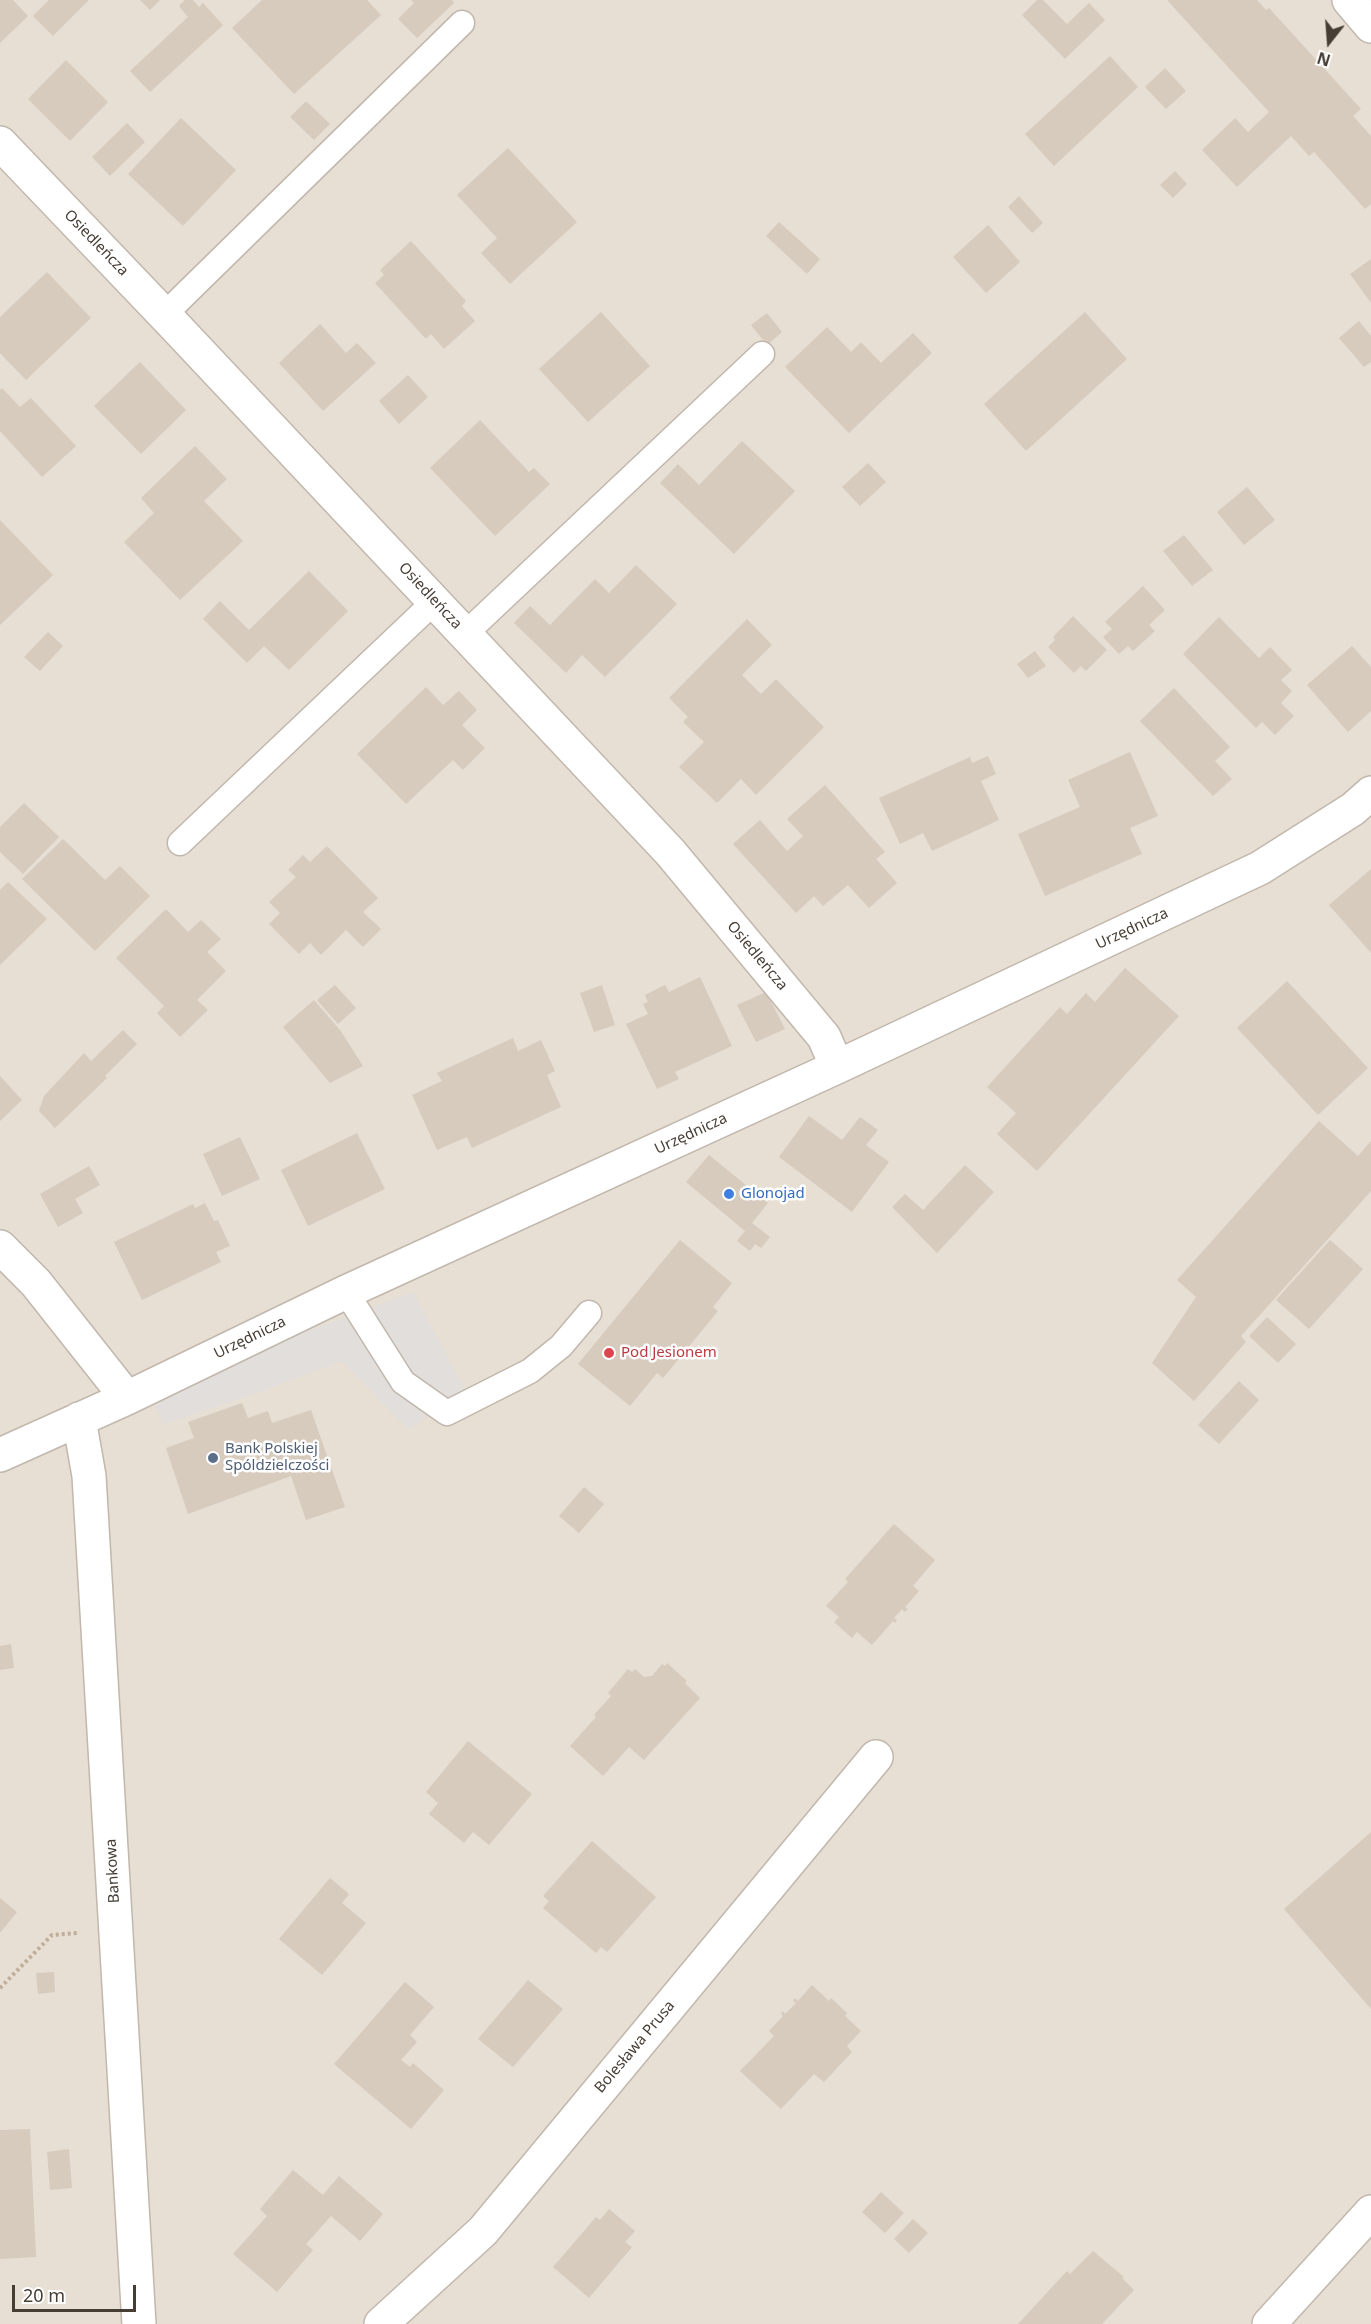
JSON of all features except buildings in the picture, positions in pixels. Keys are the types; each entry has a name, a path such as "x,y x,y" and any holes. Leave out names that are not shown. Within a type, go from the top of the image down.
{"street":[{"path":"1349,0 1371,26"},
{"name":"Osiedleńcza","path":"0,144 435,601 670,852 824,1037 837,1067"},
{"name":"Urzędnicza","path":"0,1455 127,1398 346,1292 837,1067 1260,868 1353,809 1371,793"},
{"path":"0,1247 36,1283 127,1398"},
{"name":"Bankowa","path":"79,1419 90,1476 139,2324"},
{"name":"Bolesława Prusa","path":"381,2324 483,2231 876,1757"},
{"path":"1269,2324 1371,2212"}],"lane":[{"path":"164,315 462,23"},
{"path":"465,634 762,354"},
{"path":"180,843 435,601"},
{"path":"346,1292 403,1382 447,1413 530,1371 561,1346 588,1313"}],"path":[{"path":"0,1988 52,1935 116,1929"}],"shaded area":[{"path":"0,0 1371,0 1371,2324 0,2324"},
{"path":"413,1292 466,1392 408,1429 342,1361 249,1396 163,1424 151,1396 216,1365"}],"place":[{"name":"Glonojad","path":"729,1194"},
{"name":"Pod Jesionem","path":"609,1353"},
{"name":"Bank Polskiej Spóldzielczości","path":"213,1458"}]}
